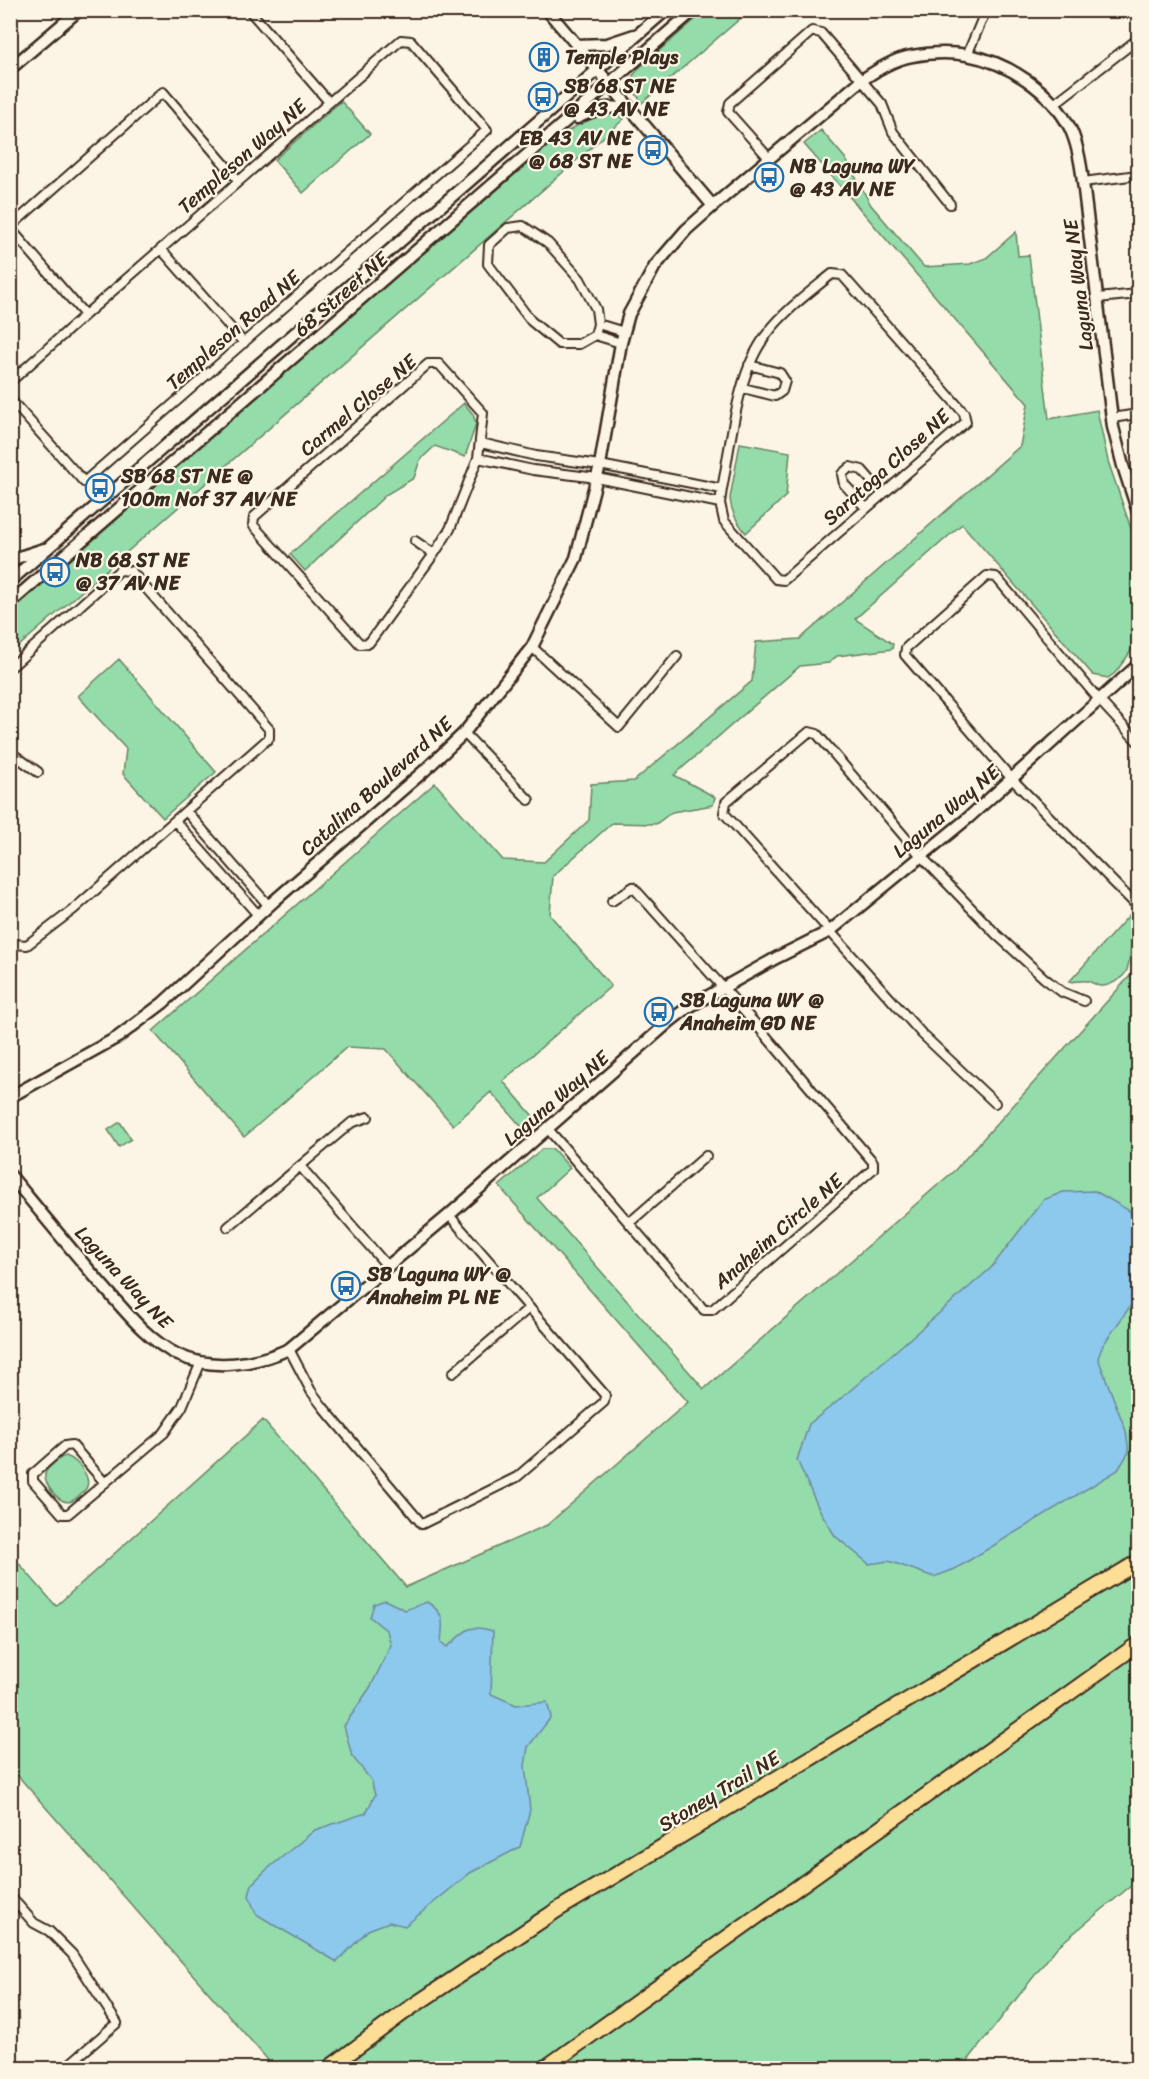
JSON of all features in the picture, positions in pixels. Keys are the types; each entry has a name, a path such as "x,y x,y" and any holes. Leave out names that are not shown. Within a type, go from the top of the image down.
{"highway":[{"name":"Stoney Trail NE","path":"329,2068 407,2010 557,1910 1138,1562"},
{"path":"546,2068 1138,1644"}],"street":[{"path":"10,69 79,10"},
{"path":"547,10 713,206"},
{"name":"68 Street NE","path":"10,581 666,10"},
{"name":"68 Street NE","path":"14,600 694,10"},
{"path":"967,55 986,10"},
{"path":"254,12 329,102"},
{"path":"769,158 728,112 730,104 812,31 821,33 882,104 892,132 950,204"},
{"path":"576,45 608,44 640,33"},
{"path":"1054,104 1138,39"},
{"name":"Templeson Way NE","path":"10,382 401,40 411,41 487,130"},
{"name":"Laguna Way NE","path":"713,206 862,80 878,69 909,56 937,53 967,55 995,63 1037,89 1054,104 1070,129 1080,159 1112,418 1123,466 1138,512"},
{"path":"85,315 10,228 163,92 239,181"},
{"path":"561,127 600,108 629,109"},
{"name":"Templeson Road NE","path":"10,399 84,482 487,130"},
{"path":"1083,182 1138,175"},
{"name":"Catalina Boulevard NE","path":"10,1097 118,1037 163,1003 258,915 424,771 464,733 532,647 576,558 600,465 622,338 629,314 655,266 686,230 713,206"},
{"path":"596,335 598,324 596,309 580,279 548,243 523,226 508,228 489,245 488,264 531,321 560,344 579,344 596,335 622,338"},
{"path":"161,249 244,343"},
{"name":"Saratoga Close NE","path":"832,274 843,275 964,413 966,422 784,580 776,579 724,520 720,502 749,365 768,332 785,314 832,274"},
{"path":"1098,298 1138,294"},
{"path":"598,324 622,338"},
{"name":"Carmel Close NE","path":"428,364 439,364 483,413 481,443 478,458 450,529 434,555 369,643 360,644 253,525 254,516 428,364"},
{"path":"743,388 775,396 783,391 785,381 780,373 749,365"},
{"path":"1112,418 1138,414"},
{"path":"481,443 536,456 600,465 722,489"},
{"path":"478,458 533,470 597,478 720,502"},
{"path":"866,508 844,484 842,474 850,467 862,470 882,493"},
{"path":"416,541 434,555"},
{"path":"10,560 50,547"},
{"path":"10,668 120,570 131,571 269,729 269,738 74,909 27,945 14,944 10,939"},
{"path":"1138,742 1100,701 996,577 987,576 906,648 905,655 1012,779 1138,907"},
{"path":"10,588 14,600"},
{"path":"532,647 619,727 677,656"},
{"name":"Laguna Way NE","path":"10,1175 94,1277 136,1323 157,1342 178,1355 201,1362 233,1364 267,1358 289,1349 449,1215 669,1022 687,1008 830,932 1012,779 1138,665"},
{"path":"995,1103 922,1034 830,932 724,813 726,802 809,732 817,734 921,856 996,934 1062,992 1084,1001"},
{"path":"464,733 529,800"},
{"path":"10,752 38,772"},
{"path":"186,811 269,906"},
{"path":"175,821 258,915"},
{"path":"612,902 633,887 723,988"},
{"name":"Anaheim Circle NE","path":"548,1129 704,1310 712,1310 873,1169 873,1162 723,988"},
{"path":"228,1227 351,1123 368,1117"},
{"path":"629,1223 706,1156"},
{"path":"300,1166 388,1267"},
{"path":"289,1349 323,1407 422,1524 517,1477 604,1402 605,1395 449,1215"},
{"path":"453,1373 529,1308"},
{"path":"105,1483 72,1445 64,1446 33,1473 33,1481 62,1514 68,1514 105,1483 164,1433 183,1407 201,1362"},
{"path":"10,1896 34,1923 50,1931 72,1954 117,2023 65,2068"}],"green space":[{"path":"705,11 749,11 642,103 632,88 632,77 639,68"},
{"path":"341,101 370,134 303,193 274,160"},
{"path":"603,113 615,114 624,119 11,653 10,612 527,164 558,138"},
{"path":"821,130 845,158 871,205 924,267 970,264 986,258 1016,232 1018,256 1029,255 1049,419 1097,410 1108,461 1138,549 1138,639 1115,673 1108,678 1093,675 962,524 855,619 893,644 892,649 837,656 829,663 800,666 674,775 715,797 713,805 672,812 656,824 612,823 553,876 550,915 611,986 503,1081 538,1122 526,1132 491,1092 453,1125 386,1049 347,1047 244,1137 153,1031 435,783 503,860 544,862 589,820 591,784 634,781 752,681 756,642 800,639 1020,446 1028,404 804,144"},
{"path":"464,403 473,414 476,424 465,457 435,446 420,460 414,478 387,494 305,571 290,554"},
{"path":"740,443 790,452 786,496 746,533 735,517 730,498"},
{"path":"119,659 216,772 163,818 123,774 126,749 78,696"},
{"path":"1131,913 1130,956 1123,976 1104,986 1087,981 1069,982"},
{"path":"1138,967 1138,1880 1057,1947 962,2068 275,2068 11,1768 10,1553 56,1606 263,1420 406,1587 547,1525 688,1402 499,1186 542,1149 553,1149 570,1168 537,1198 704,1389 955,1170"},
{"path":"120,1122 131,1139 119,1147 108,1130"},
{"path":"66,1456 80,1466 88,1482 83,1492 67,1502 53,1493 45,1478 48,1468"}],"water":[{"path":"1095,1191 1130,1211 1138,1220 1138,1295 1103,1345 1098,1358 1126,1431 1129,1452 1118,1470 955,1569 934,1577 889,1561 869,1564 835,1536 819,1509 797,1460 809,1424 991,1268 1043,1200 1063,1192"},
{"path":"385,1600 405,1610 427,1602 433,1606 442,1619 441,1642 447,1647 472,1628 493,1631 491,1694 516,1705 547,1702 551,1717 528,1747 525,1766 530,1810 520,1847 470,1873 405,1926 389,1922 368,1930 337,1962 256,1914 249,1896 252,1884 265,1871 315,1830 366,1813 375,1795 371,1780 352,1756 344,1726 371,1686 391,1645 387,1631 370,1617 374,1604"}],"place":[{"name":"Temple Plays","path":"544,57"},
{"name":"SB 68 ST NE @ 43 AV NE","path":"543,97"},
{"name":"EB 43 AV NE @ 68 ST NE","path":"653,150"},
{"name":"NB Laguna WY @ 43 AV NE","path":"769,177"},
{"name":"SB 68 ST NE @ 100m Nof 37 AV NE","path":"100,488"},
{"name":"NB 68 ST NE @ 37 AV NE","path":"55,572"},
{"name":"SB Laguna WY @ Anaheim GD NE","path":"659,1012"},
{"name":"SB Laguna WY @ Anaheim PL NE","path":"346,1286"}]}
